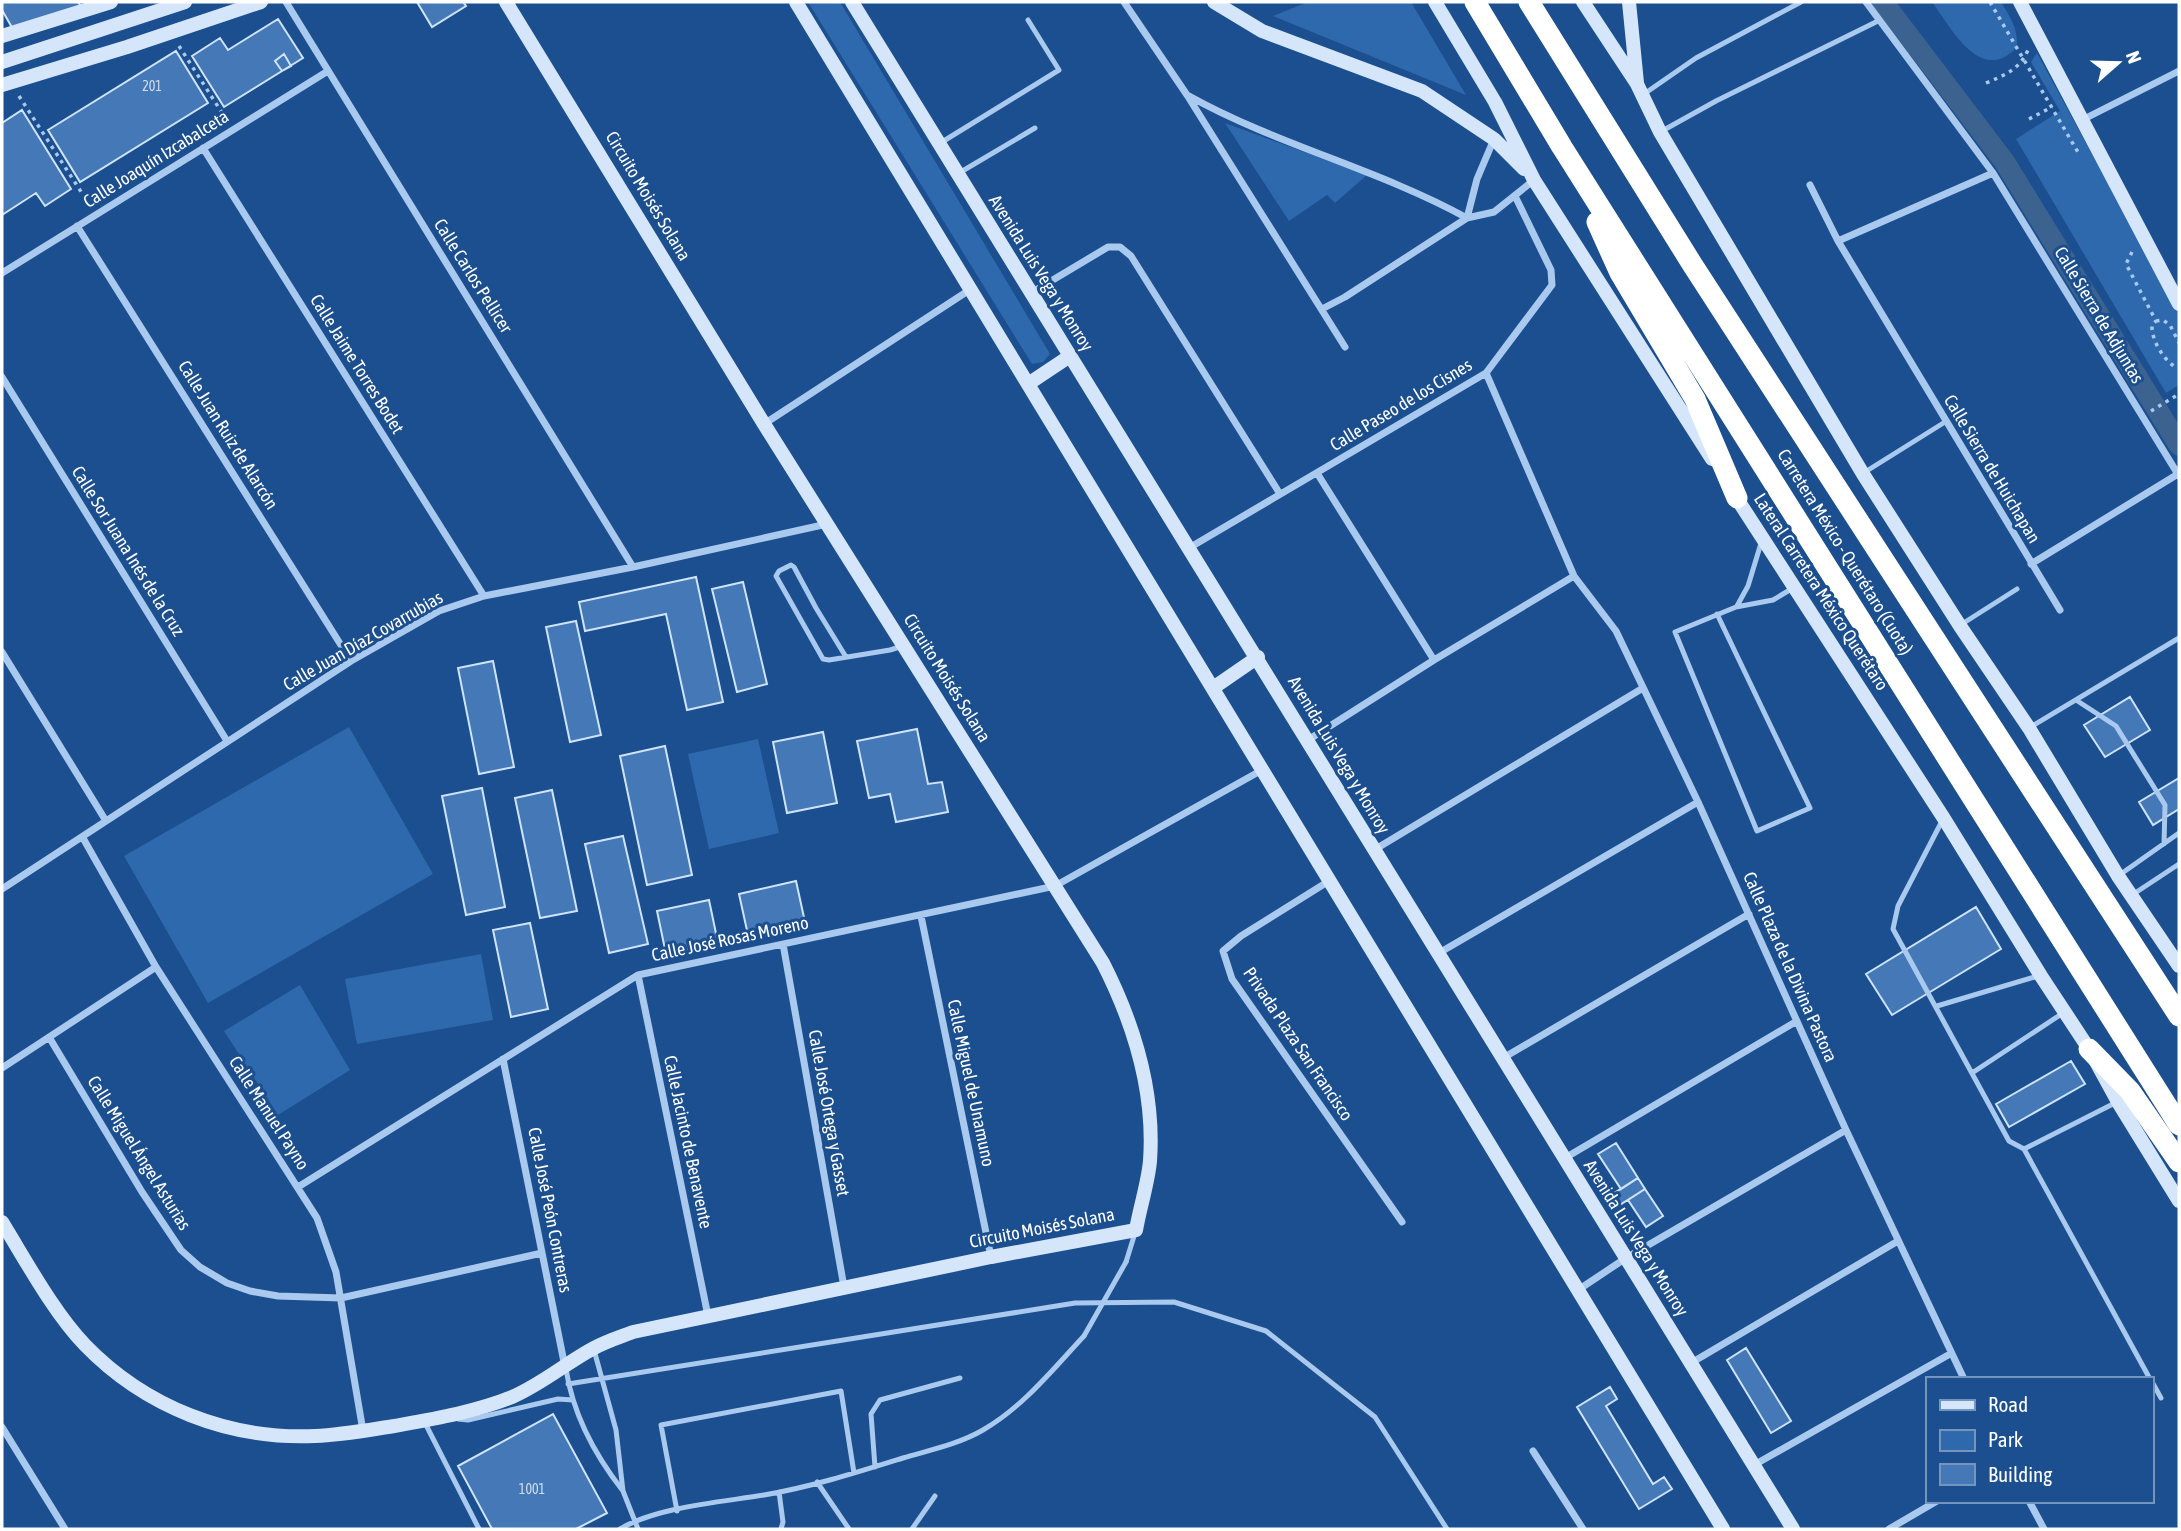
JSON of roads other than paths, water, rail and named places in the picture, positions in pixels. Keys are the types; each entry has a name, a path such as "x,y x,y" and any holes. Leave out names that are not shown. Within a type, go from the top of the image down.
{"highway":[{"name":"Carretera México - Querétaro (Cuota)","path":"1475,2 1562,147 2179,1125"},
{"name":"Carretera México - Querétaro (Cuota)","path":"1529,2 1692,264 2179,1016"},
{"path":"1562,147 1620,273 1695,399 1737,498"},
{"path":"2089,1049 2130,1091 2179,1162"}],"main road":[{"path":"2,36 85,6 111,2"},
{"path":"2,62 185,2"},
{"path":"6,84 261,2"},
{"name":"Circuito Moisés Solana","path":"2,1222 47,1294 84,1344 121,1377 166,1406 209,1423 262,1434 314,1436 425,1421 511,1397 542,1383 593,1348 634,1332 991,1257 1136,1230 1150,1162 1150,1111 1138,1050 1122,1000 1055,886 764,424 506,2"},
{"path":"796,2 1723,1529"},
{"name":"Avenida Luis Vega y Monroy","path":"852,2 1793,1529"},
{"path":"1214,2 1262,31 1422,91 1494,138 1534,180"},
{"name":"Lateral Carretera México Querétaro","path":"1435,2 1495,102 1534,180 1944,817 2040,976 2089,1049 2179,1201"},
{"path":"1583,2 1640,90 1660,132 1863,474 2029,728 2118,876 2179,966"},
{"path":"1629,2 1640,90"},
{"path":"2020,2 2179,303"},
{"path":"1028,384 1070,356"},
{"path":"1213,688 1258,657"}],"street":[{"name":"Calle Carlos Pellicer","path":"286,2 633,567"},
{"path":"1124,2 1345,347"},
{"name":"Calle Sierra de Adjuntas","path":"1866,2 1993,173 2179,475"},
{"name":"Calle Joaquín Izcabalceta","path":"2,273 328,71"},
{"path":"2082,120 2179,71"},
{"path":"1186,95 1230,119 1426,196 1467,218"},
{"path":"1467,218 1477,179 1494,138"},
{"name":"Calle Jaime Torres Bodet","path":"203,148 484,596"},
{"path":"1838,242 1993,173"},
{"path":"1322,309 1467,218 1494,212 1534,180"},
{"name":"Calle Sierra de Huichapan","path":"1810,185 1838,242 2031,564 2179,475"},
{"name":"Calle Paseo de los Cisnes","path":"1189,548 1486,373 1552,285 1551,270 1514,196"},
{"name":"Calle Juan Ruiz de Alarcón","path":"77,226 351,661"},
{"path":"1031,293 1108,247 1120,247 1131,256 1280,494"},
{"path":"764,424 971,289"},
{"name":"Calle Plaza de la Divina Pastora","path":"1486,373 1574,576 1616,631 1698,802 1846,1130 1963,1377"},
{"name":"Calle Sor Juana Inés de la Cruz","path":"2,377 227,741"},
{"path":"1317,472 1434,660"},
{"name":"Calle Juan Díaz Covarrubias","path":"2,889 351,661 439,611 484,596 633,567 827,524"},
{"path":"2031,564 2060,610"},
{"path":"1308,740 1574,576"},
{"path":"2,652 106,821"},
{"path":"1374,850 1643,688"},
{"name":"Calle José Rosas Moreno","path":"298,1187 638,975 1055,886 1262,770"},
{"path":"1439,953 1698,802"},
{"name":"Calle Manuel Payno","path":"83,838 156,967 317,1218 329,1248 341,1298 363,1431"},
{"name":"Privada Plaza San Francisco","path":"1329,881 1241,936 1223,951 1232,979 1402,1222"},
{"path":"1503,1058 1749,914"},
{"name":"Calle Miguel de Unamuno","path":"921,916 991,1257"},
{"name":"Calle José Ortega y Gasset","path":"783,944 844,1287"},
{"path":"2,1068 156,967"},
{"name":"Calle Jacinto de Benavente","path":"638,975 708,1316"},
{"path":"1565,1159 1797,1021"},
{"name":"Calle Miguel Ángel Asturias","path":"49,1037 142,1192 181,1250 227,1283 278,1296 341,1298 542,1253"},
{"name":"Calle José Peón Contreras","path":"503,1059 565,1367"},
{"path":"1578,1290 1626,1258 1846,1130"},
{"path":"1691,1363 1898,1241"},
{"path":"1754,1465 1950,1354"},
{"path":"2,1427 65,1529"},
{"path":"1533,1451 1583,1529"},
{"path":"1889,1529 1934,1503"},
{"path":"2030,1503 2044,1529"}],"lane":[{"path":"1640,90 1801,2"},
{"path":"939,144 1059,70 1028,20"},
{"path":"1660,132 1716,101 1880,20"},
{"path":"957,174 1035,128"},
{"path":"1863,474 1945,422"},
{"path":"1737,607 1748,586 1763,537"},
{"path":"846,657 794,567 791,565 779,571 776,576 823,659 846,657 890,650 904,646"},
{"path":"1717,614 1810,808 1756,831 1675,632 1717,614 1737,607 1773,600 1795,587"},
{"path":"1960,626 2017,589"},
{"path":"2029,728 2179,638"},
{"path":"2076,700 2116,726 2165,805 2164,844"},
{"path":"1944,817 1898,906 1893,929 2009,1141 2024,1149 2150,1377"},
{"path":"2118,876 2179,833"},
{"path":"2132,895 2179,864"},
{"path":"1937,1006 2040,976"},
{"path":"1972,1073 2064,1012"},
{"path":"2024,1149 2118,1102"},
{"path":"620,1529 634,1521 779,1492 854,1473 952,1444 984,1430 1031,1394 1084,1336 1126,1262 1136,1230"},
{"path":"568,1384 1074,1303 1174,1302 1266,1331 1375,1417 1447,1529"},
{"path":"593,1348 616,1430 623,1491 638,1529"},
{"path":"565,1367 573,1400 589,1441 604,1467 623,1491"},
{"path":"875,1467 871,1414 880,1400 960,1378"},
{"path":"2153,1383 2161,1398"},
{"path":"677,1511 661,1425 841,1391 854,1473"},
{"path":"445,1416 468,1420 558,1399 573,1400"},
{"path":"425,1421 479,1529"},
{"path":"817,1482 849,1529"},
{"path":"779,1492 783,1521 781,1529"},
{"path":"912,1529 935,1496"}],"waterway":[{"path":"1883,2 2004,161 2179,445"}]}
